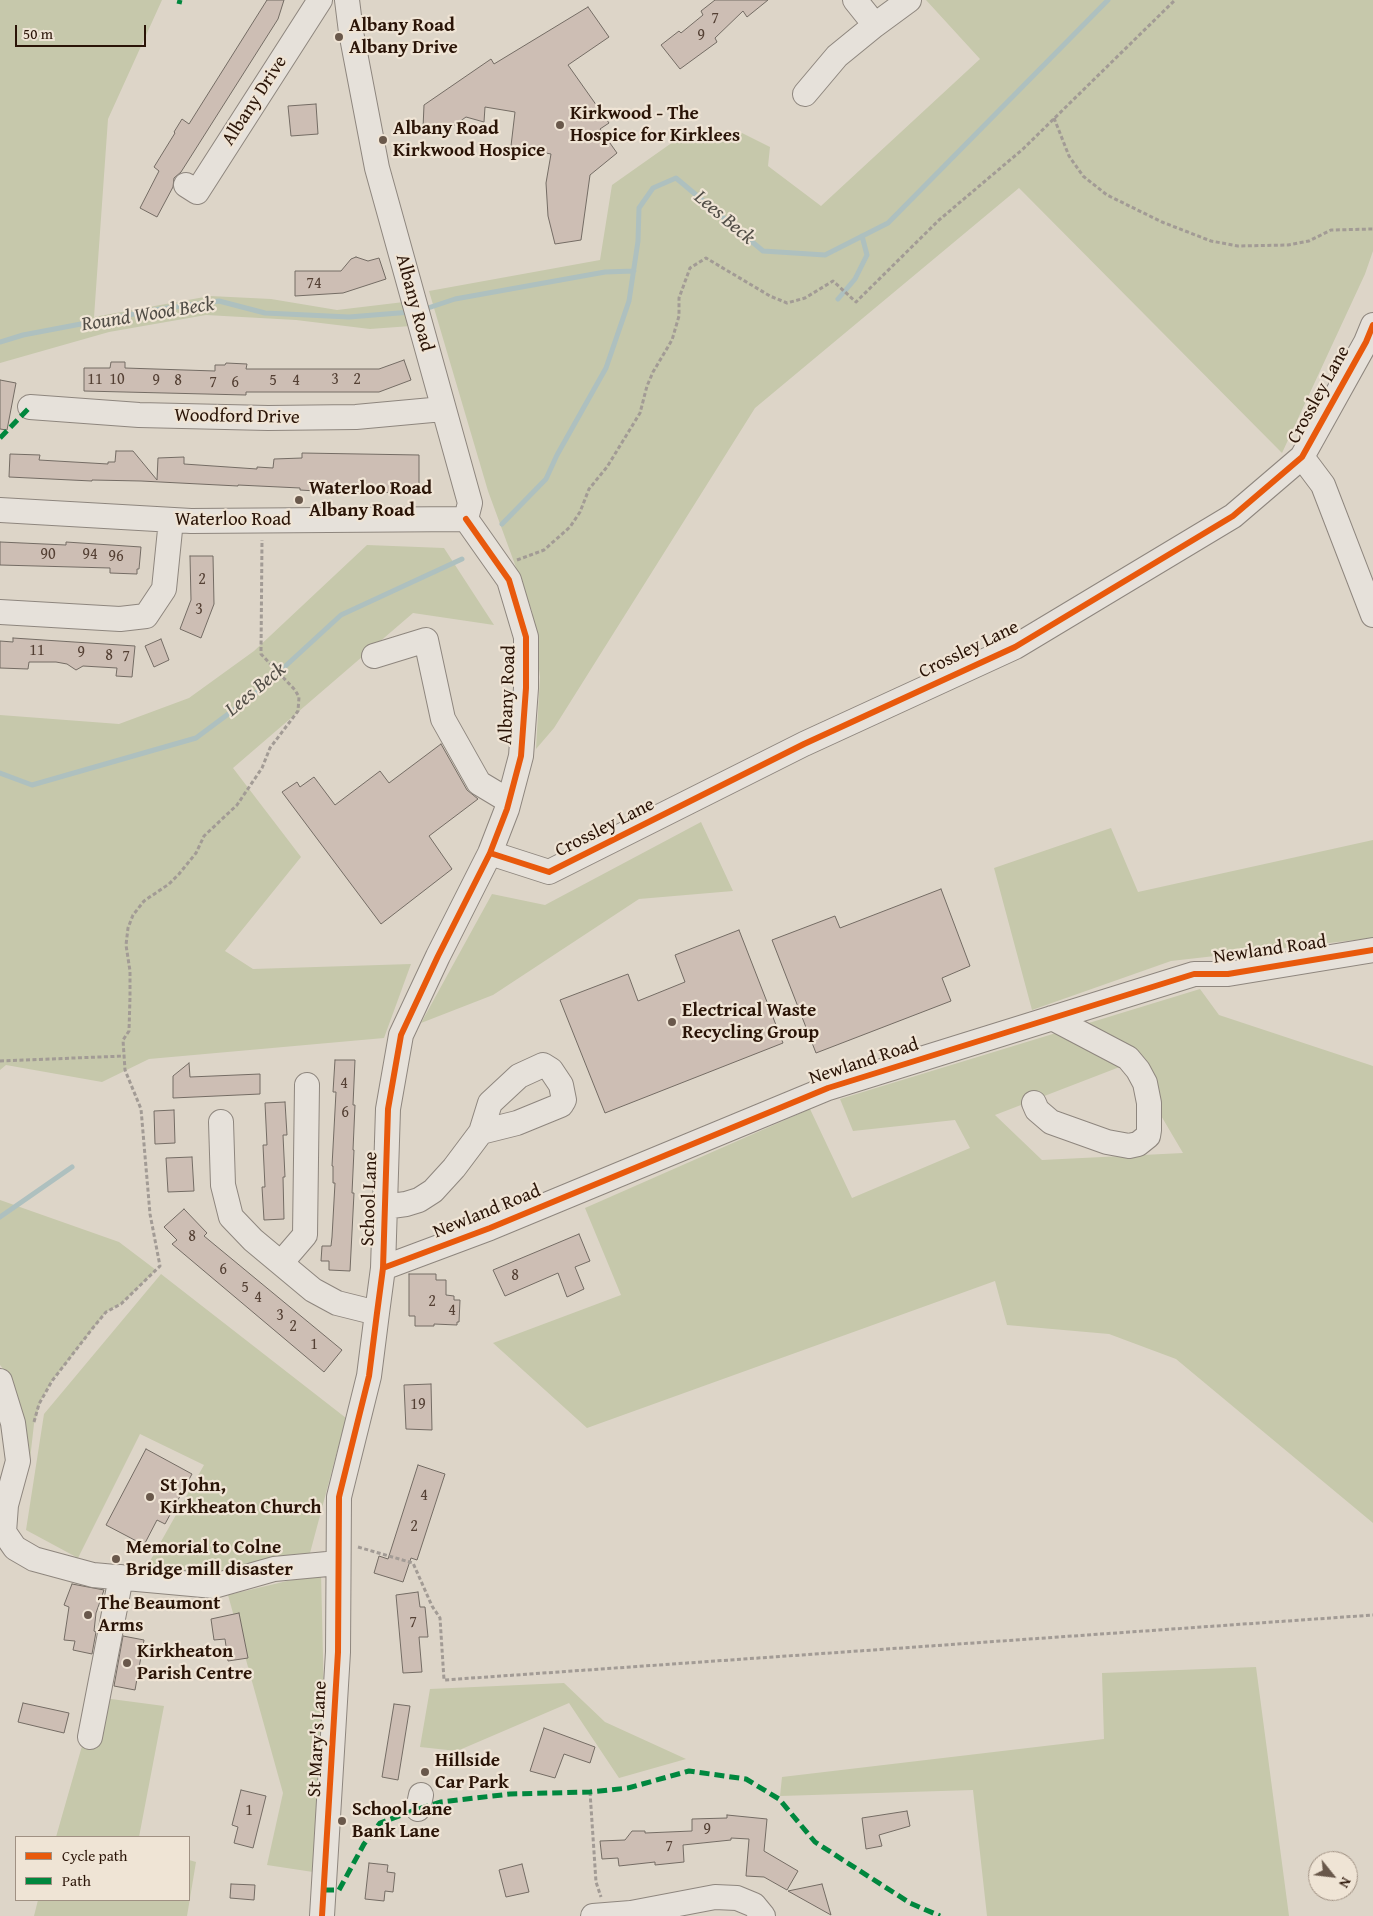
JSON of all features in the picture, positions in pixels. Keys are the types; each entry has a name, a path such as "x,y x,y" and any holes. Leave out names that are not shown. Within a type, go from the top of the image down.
{"street":[{"name":"Albany Drive","path":"186,185 197,192 320,0"},
{"name":"Albany Road","path":"347,0 351,32 377,168 470,503 466,519 509,580 526,637 526,688 521,756 509,801 490,853"},
{"path":"855,0 875,25"},
{"path":"805,94 837,56 909,0"},
{"name":"Crossley Lane","path":"490,853 550,872 804,744 1015,647 1233,516 1302,457 1371,337"},
{"name":"Woodford Drive","path":"30,407 139,415 268,418 356,417 443,409"},
{"path":"1302,457 1323,485 1373,615"},
{"name":"Waterloo Road","path":"0,510 170,520 466,519"},
{"path":"0,612 120,619 146,616 164,590 170,520"},
{"path":"374,656 426,640 443,720 479,783 509,801"},
{"name":"School Lane","path":"338,1563 339,1497 369,1376 377,1313 382,1268 388,1109 401,1035 490,853"},
{"name":"Newland Road","path":"382,1268 490,1228 828,1088 1194,974 1228,974 1373,950"},
{"path":"1034,1103 1036,1110 1051,1122 1107,1142 1129,1146 1138,1144 1148,1136 1150,1130 1149,1103 1145,1083 1138,1070 1128,1058 1052,1018"},
{"path":"281,1263 305,1235 307,1085"},
{"path":"222,1121 223,1185 231,1217 253,1240 313,1290 337,1303 377,1313"},
{"path":"384,1207 420,1200 433,1191 454,1168 481,1132"},
{"path":"0,1381 13,1423 18,1461 6,1505 4,1532 15,1548 34,1559 93,1574 214,1586 274,1569 338,1563"},
{"name":"St Mary's Lane","path":"322,1916 338,1652 338,1563"},
{"path":"90,1737 122,1577"},
{"path":"337,1916 339,1890"},
{"path":"600,1915 631,1914 715,1897 737,1898 754,1905 764,1916"}],"path":[{"path":"494,560 520,560 544,550 570,527 580,512 589,489 607,467 640,413 653,372 672,340 679,316 679,298 690,268 706,258 770,296 788,303 805,298 833,281 856,302 939,220 1023,149 1175,0"},
{"path":"1054,118 1069,156 1083,176 1106,195 1162,222 1211,241 1238,246 1288,244 1309,241 1331,230 1373,229"},
{"path":"34,1424 39,1404 52,1381 92,1328 106,1312 121,1304 160,1266 150,1214 141,1109 125,1070 124,1040 130,1031 130,971 126,945 128,928 133,915 144,901 169,884 179,874 196,853 204,836 237,805 262,768 270,748 298,711 299,698 295,690 261,654 263,519"},
{"path":"0,1061 124,1056"},
{"path":"359,1548 413,1564 432,1606 440,1618 444,1680 1373,1615"},
{"path":"590,1792 600,1915"}],"green space":[{"path":"0,0 162,0 108,119 94,317 210,296 271,299 337,310 404,302 411,326 370,329 296,320 206,315 109,332 0,363"},
{"path":"926,0 1373,0 1373,251 1365,274 1282,453 1019,188 755,408 554,728 536,749 540,677 532,611 488,491 429,291 600,260 612,185 690,130 738,131 770,147 768,166 821,206 980,59"},
{"path":"367,545 444,548 494,625 413,613 233,768 301,857 225,951 253,969 411,964 384,1038 149,1059 102,1082 6,1065 0,1070 0,715 119,724 189,698 254,651"},
{"path":"701,822 733,891 639,899 493,995 421,1023 492,894 545,905"},
{"path":"1111,828 1138,892 1373,840 1373,938 1171,961 1032,1010 994,868"},
{"path":"1200,989 1219,1015 1373,1066 1373,1523 1176,1359 1109,1334 1007,1325 995,1281 587,1428 493,1343 621,1295 585,1208 810,1109 852,1198 970,1148 955,1120 853,1131 840,1099","holes":["1130,1063 1183,1153 1042,1160 995,1115"]},
{"path":"0,1200 119,1242 156,1270 121,1304 106,1312 52,1381 41,1400 34,1424 30,1459 5,1371 0,1365"},
{"path":"161,1274 346,1418 310,1553 209,1575 145,1570 204,1465 140,1434 78,1558 26,1530 44,1414"},
{"path":"321,1573 324,1699 313,1872 267,1865 283,1793 228,1595"},
{"path":"1256,1667 1289,1916 987,1916 973,1790 780,1796 782,1777 1104,1739 1102,1673"},
{"path":"564,1683 605,1722 686,1759 619,1778 569,1703 457,1751 420,1747 430,1689"},
{"path":"96,1697 164,1706 139,1836 56,1836"},
{"path":"190,1860 196,1862 190,1898"},
{"path":"38,1901 190,1901 187,1916 34,1916"}],"building":[{"path":"267,0 284,0 278,19 181,172 174,178 173,187 157,217 140,208 159,171 154,167 174,132 182,119 189,124"},
{"path":"715,0 768,0 747,17 743,11 715,38 717,42 680,69 661,45 679,31 681,33 703,15 701,11"},
{"name":"Kirkwood - The Hospice for Kirklees","path":"588,7 609,37 568,65 609,123 600,129 617,153 590,175 581,240 555,244 548,216 546,183 551,154 511,146 515,112 485,107 484,122 466,117 446,131 423,128 424,105 491,59 494,64"},
{"path":"316,104 318,134 291,136 288,106"},
{"path":"356,257 368,261 379,258 386,279 343,293 295,296 295,271 341,271 351,259"},
{"path":"404,360 411,380 379,392 246,392 246,395 84,391 84,368 110,368 111,362 125,362 125,368 215,371 215,365 225,365 226,363 247,364 246,369 379,369"},
{"path":"0,380 16,383 7,430 0,429"},
{"path":"116,451 133,451 157,480 158,458 184,457 184,464 257,469 257,467 273,468 274,459 302,458 302,453 419,455 419,493 316,491 300,490 300,488 238,485 9,477 10,454 40,455 39,460 108,464 108,462 115,462"},
{"path":"0,542 66,545 66,542 141,547 139,569 137,569 137,574 110,573 110,568 0,565"},
{"path":"190,556 213,556 214,604 201,638 180,629 191,600"},
{"path":"13,638 135,646 132,677 116,676 117,668 83,666 76,670 67,664 56,662 29,662 28,669 0,668 0,641 13,642"},
{"path":"161,639 169,660 154,667 145,646"},
{"path":"441,744 467,790 478,799 429,836 452,869 381,924 282,792 297,782 300,787 314,777 335,805 380,771 389,783"},
{"name":"Electrical Waste Recycling Group","path":"941,889 970,966 942,978 951,1001 816,1053 772,940 835,916 840,928"},
{"name":"Electrical Waste Recycling Group","path":"739,930 783,1043 605,1113 560,1000 628,974 638,1001 685,982 675,955"},
{"path":"335,1060 355,1060 352,1193 354,1193 350,1271 329,1270 329,1261 321,1261 322,1246 331,1246 332,1237 335,1183 333,1183 332,1166 336,1092 333,1092"},
{"path":"189,1063 190,1077 260,1074 260,1094 173,1098 173,1076"},
{"path":"285,1102 287,1135 283,1135 284,1219 264,1220 262,1187 265,1187 263,1145 267,1145 265,1103"},
{"path":"174,1110 175,1143 155,1144 154,1111"},
{"path":"192,1157 194,1191 168,1192 166,1158"},
{"path":"184,1209 207,1233 204,1236 342,1350 324,1372 172,1244 177,1240 164,1227"},
{"path":"579,1234 590,1261 575,1267 584,1289 567,1297 558,1273 505,1296 493,1270"},
{"path":"409,1274 436,1274 436,1280 446,1280 446,1295 454,1296 454,1300 460,1300 459,1322 457,1322 457,1325 434,1324 434,1326 415,1326 415,1316 409,1316"},
{"path":"431,1384 432,1430 406,1429 404,1385"},
{"name":"St John, Kirkheaton Church","path":"146,1449 192,1474 165,1524 157,1520 144,1545 106,1525"},
{"path":"418,1465 445,1474 417,1560 411,1558 403,1582 374,1573 379,1556 388,1559"},
{"name":"The Beaumont Arms","path":"72,1584 104,1590 96,1613 94,1631 96,1632 92,1654 73,1650 75,1641 64,1640 69,1607 64,1605"},
{"path":"418,1592 420,1607 425,1607 428,1637 419,1637 422,1672 403,1673 396,1595"},
{"path":"239,1613 248,1658 228,1661 225,1639 214,1640 211,1619"},
{"name":"Kirkheaton Parish Centre","path":"123,1636 144,1640 135,1690 114,1686"},
{"path":"23,1703 69,1713 64,1733 18,1722"},
{"path":"394,1704 410,1706 398,1780 382,1777"},
{"path":"544,1728 595,1747 590,1763 564,1754 555,1778 530,1771"},
{"path":"241,1790 266,1796 253,1848 234,1843 238,1827 232,1825"},
{"path":"907,1811 910,1826 879,1835 882,1846 866,1849 862,1818"},
{"path":"727,1815 767,1819 764,1851 798,1871 787,1890 764,1877 746,1876 749,1839 731,1838 731,1840 683,1845 684,1862 655,1865 655,1862 619,1866 618,1858 602,1859 600,1841 625,1840 632,1831 645,1831 645,1833 692,1831 692,1819 727,1818"},
{"path":"369,1863 388,1865 387,1872 395,1873 393,1892 385,1891 384,1901 365,1899"},
{"path":"522,1864 529,1892 506,1897 499,1870"},
{"path":"231,1884 255,1885 254,1900 230,1898"},
{"path":"822,1884 831,1915 788,1891"}],"waterway":[{"name":"Lees Beck","path":"502,524 546,479 557,455 606,368 629,301 638,241 639,208 653,188 676,178 763,251 825,255 888,223 1108,0"},
{"path":"838,299 855,279 867,255 862,236"},
{"path":"422,310 455,299 605,272 634,271"},
{"name":"Round Wood Beck","path":"0,342 23,335 160,309 219,301 265,313 349,317 411,312"},
{"name":"Lees Beck","path":"0,773 32,785 196,738 255,694 341,615 462,559"},
{"path":"0,1217 72,1167"}],"marked path":[{"path":"179,4 180,0"},
{"path":"0,438 30,407"},
{"path":"324,1890 339,1890 364,1844 380,1823 418,1809 441,1802 510,1794 590,1792 628,1788 689,1771 746,1779 779,1799 815,1842 910,1903 940,1916"}],"cycle path":[{"path":"490,853 549,872 804,744 1015,647 1233,516 1302,457 1366,342 1373,325"},
{"path":"322,1916 338,1652 339,1497 369,1376 383,1268 388,1109 401,1035 490,853 507,809 521,756 526,688 526,637 509,580 466,519"},
{"path":"383,1268 490,1228 828,1088 1194,974 1228,974 1373,950"}],"place":[{"name":"Albany Road Albany Drive","path":"339,37"},
{"name":"Kirkwood - The Hospice for Kirklees","path":"560,125"},
{"name":"Albany Road Kirkwood Hospice","path":"383,140"},
{"name":"Waterloo Road Albany Road","path":"299,500"},
{"name":"Electrical Waste Recycling Group","path":"672,1022"},
{"name":"St John, Kirkheaton Church","path":"150,1497"},
{"name":"Memorial to Colne Bridge mill disaster","path":"116,1559"},
{"name":"The Beaumont Arms","path":"88,1615"},
{"name":"Kirkheaton Parish Centre","path":"127,1663"},
{"name":"Hillside Car Park","path":"425,1772"},
{"name":"School Lane Bank Lane","path":"342,1821"}]}
